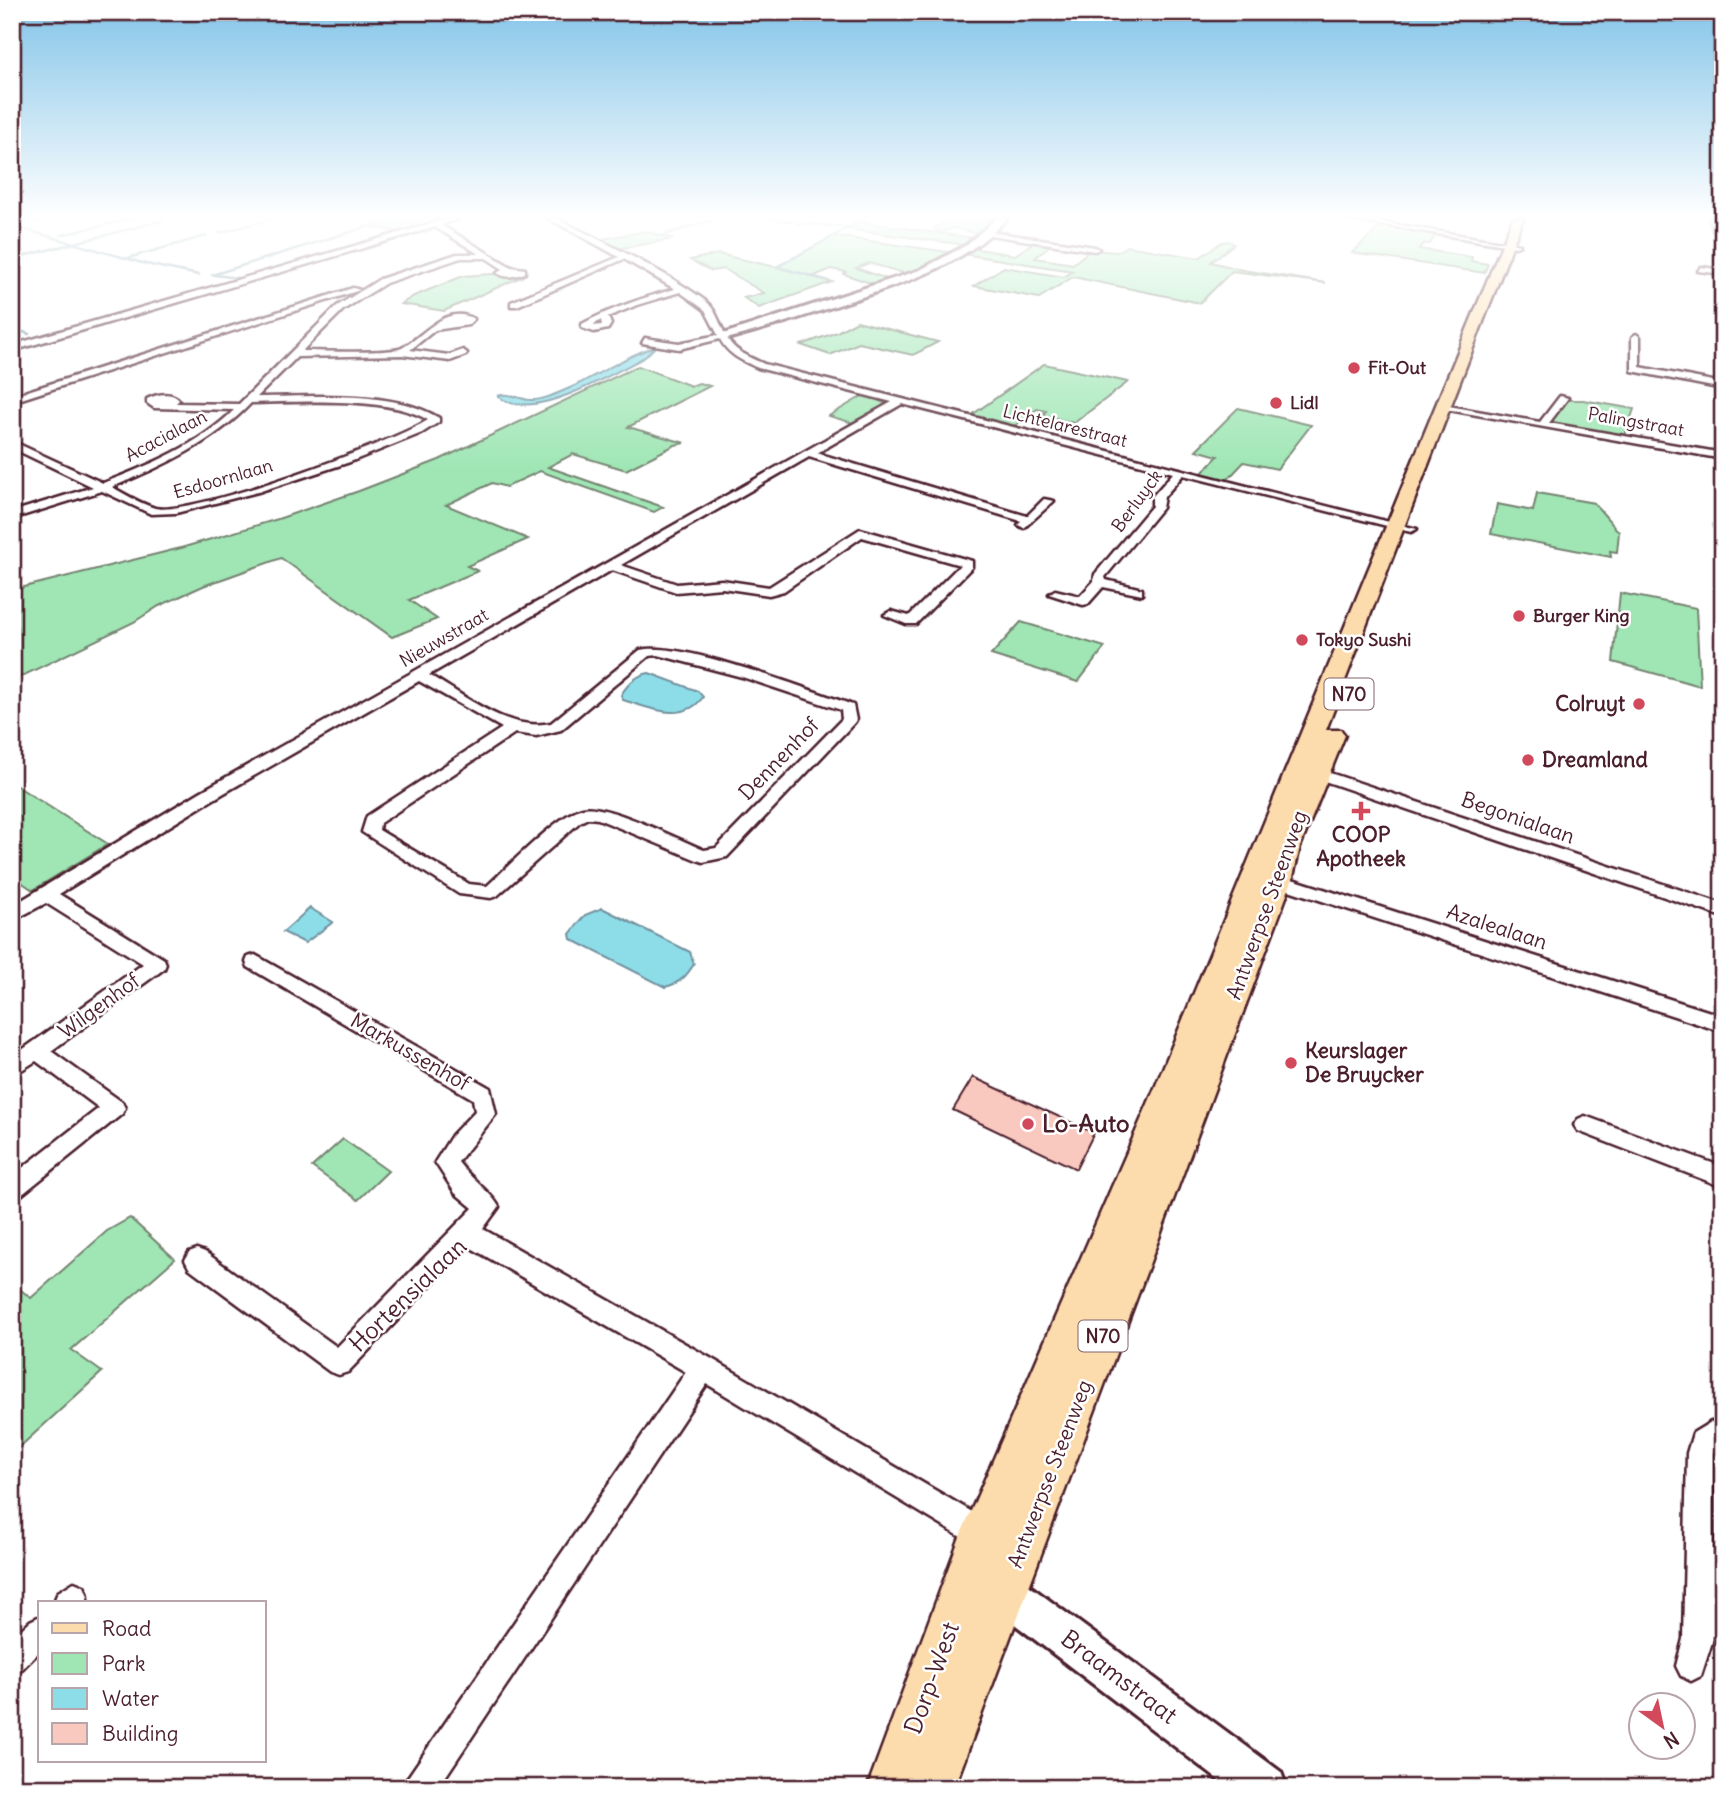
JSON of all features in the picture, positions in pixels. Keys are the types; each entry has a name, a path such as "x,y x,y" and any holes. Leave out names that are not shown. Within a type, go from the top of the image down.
{"main road":[{"name":"Antwerpse Steenweg","path":"995,1562 1170,1090 1268,877 1287,847 1308,770 1489,302"},
{"name":"Antwerpse Steenweg","path":"995,1562 1268,877"},
{"name":"Dorp-West","path":"892,1788 995,1562"},
{"name":"Dorp-West","path":"929,1788 995,1562"}],"street":[{"path":"12,348 169,302"},
{"path":"12,399 316,302"},
{"name":"Acacialaan","path":"12,516 102,487 154,466 212,433 246,403 340,308 350,302"},
{"path":"514,304 519,302"},
{"path":"603,316 637,302"},
{"name":"Lichtelarestraat","path":"702,302 706,305 728,346 750,362 899,402 1404,528"},
{"path":"645,341 679,346 781,320 835,302"},
{"path":"310,304 340,308"},
{"path":"402,352 435,328"},
{"path":"1636,337 1635,369 1723,386"},
{"path":"296,354 402,352 450,358 463,353"},
{"name":"Palingstraat","path":"1543,424 1563,398"},
{"name":"Esdoornlaan","path":"12,444 155,512 175,511 320,469 409,435 435,420 431,415 410,409 369,402 246,403"},
{"name":"Nieuwstraat","path":"12,915 174,815 899,402"},
{"name":"Acacialaan","path":"166,404 246,403"},
{"name":"Palingstraat","path":"1448,408 1723,456"},
{"path":"409,435 410,409"},
{"path":"809,454 1026,522 1048,501"},
{"name":"Berluyck","path":"1055,594 1083,601 1100,582 1098,577 1158,506 1158,497 1179,473"},
{"path":"611,566 676,588 722,583 769,591 780,588 860,533 968,564 911,621 891,615"},
{"path":"1100,582 1138,592"},
{"name":"Dennenhof","path":"418,675 512,728 536,731 556,727 645,653 658,651 747,674 848,708 849,720 721,853 703,856 600,814 586,813 574,818 493,900 465,890 370,832 373,820 512,728"},
{"name":"Begonialaan","path":"1308,770 1723,911"},
{"name":"Azalealaan","path":"1268,877 1723,1024"},
{"name":"Wilgenhof","path":"12,1068 157,964 45,894"},
{"name":"Markussenhof","path":"255,962 483,1094 486,1114 460,1142 446,1163 463,1186 488,1207 466,1232"},
{"name":"Wilgenhof","path":"12,1189 115,1108 37,1051"},
{"path":"1585,1125 1723,1177"},
{"name":"Hortensialaan","path":"197,1260 339,1363 466,1232 703,1368 995,1562"},
{"path":"419,1788 703,1368"},
{"path":"1691,1667 1698,1639 1700,1453 1702,1442 1711,1435 1723,1434"},
{"name":"Braamstraat","path":"995,1562 1265,1788"},
{"path":"12,1659 38,1633"}],"green space":[{"path":"404,302 464,302 444,311 401,304"},
{"path":"750,302 776,302 759,308"},
{"path":"857,321 938,342 913,355 859,343 830,355 801,345 837,332"},
{"path":"1044,364 1128,382 1074,423 1042,415 1046,411 1037,409 1012,428 969,417"},
{"path":"638,366 691,386 699,383 710,386 628,427 685,443 675,445 626,470 573,454 548,467 663,507 654,512 540,471 506,487 492,483 446,505 528,539 467,566 478,571 409,600 437,619 392,637 281,558 203,586 159,606 134,622 12,681 12,590 181,548 359,491 439,460"},
{"path":"864,395 887,404 853,423 829,416"},
{"path":"1568,400 1634,409 1625,435 1554,423 1551,420"},
{"path":"1238,408 1311,425 1277,469 1244,462 1226,481 1201,474 1218,456 1196,450"},
{"path":"1537,493 1594,503 1619,532 1617,552 1610,551 1611,557 1491,534 1497,504 1533,511"},
{"path":"1620,593 1696,608 1700,686 1613,662"},
{"path":"1021,622 1105,647 1078,682 991,655"},
{"path":"12,783 108,844 33,890 12,876"},
{"path":"343,1139 388,1171 358,1200 312,1167"},
{"path":"130,1218 175,1259 71,1350 102,1372 12,1454 12,1283 31,1298 107,1231"}],"water":[{"path":"654,348 645,357 613,374 550,401 512,403 498,396 510,395 530,400 546,398"},
{"path":"649,673 698,691 703,697 686,710 676,712 655,710 623,700 621,695 629,684"},
{"path":"310,908 333,922 305,943 283,932"},
{"path":"602,908 690,952 694,964 691,969 679,981 665,987 571,939 570,934 585,915"}],"building":[{"name":"Lo-Auto","path":"973,1077 1094,1133 1076,1169 953,1110"}],"waterway":[{"path":"12,328 29,334"}],"place":[{"name":"Fit-Out","path":"1354,368"},
{"name":"Lidl","path":"1276,403"},
{"name":"Burger King","path":"1519,616"},
{"name":"Tokyo Sushi","path":"1302,640"},
{"name":"Colruyt","path":"1639,704"},
{"name":"Dreamland","path":"1528,760"},
{"name":"COOP Apotheek","path":"1361,811"},
{"name":"Keurslager De Bruycker","path":"1291,1063"},
{"name":"Lo-Auto","path":"1028,1124"}]}
